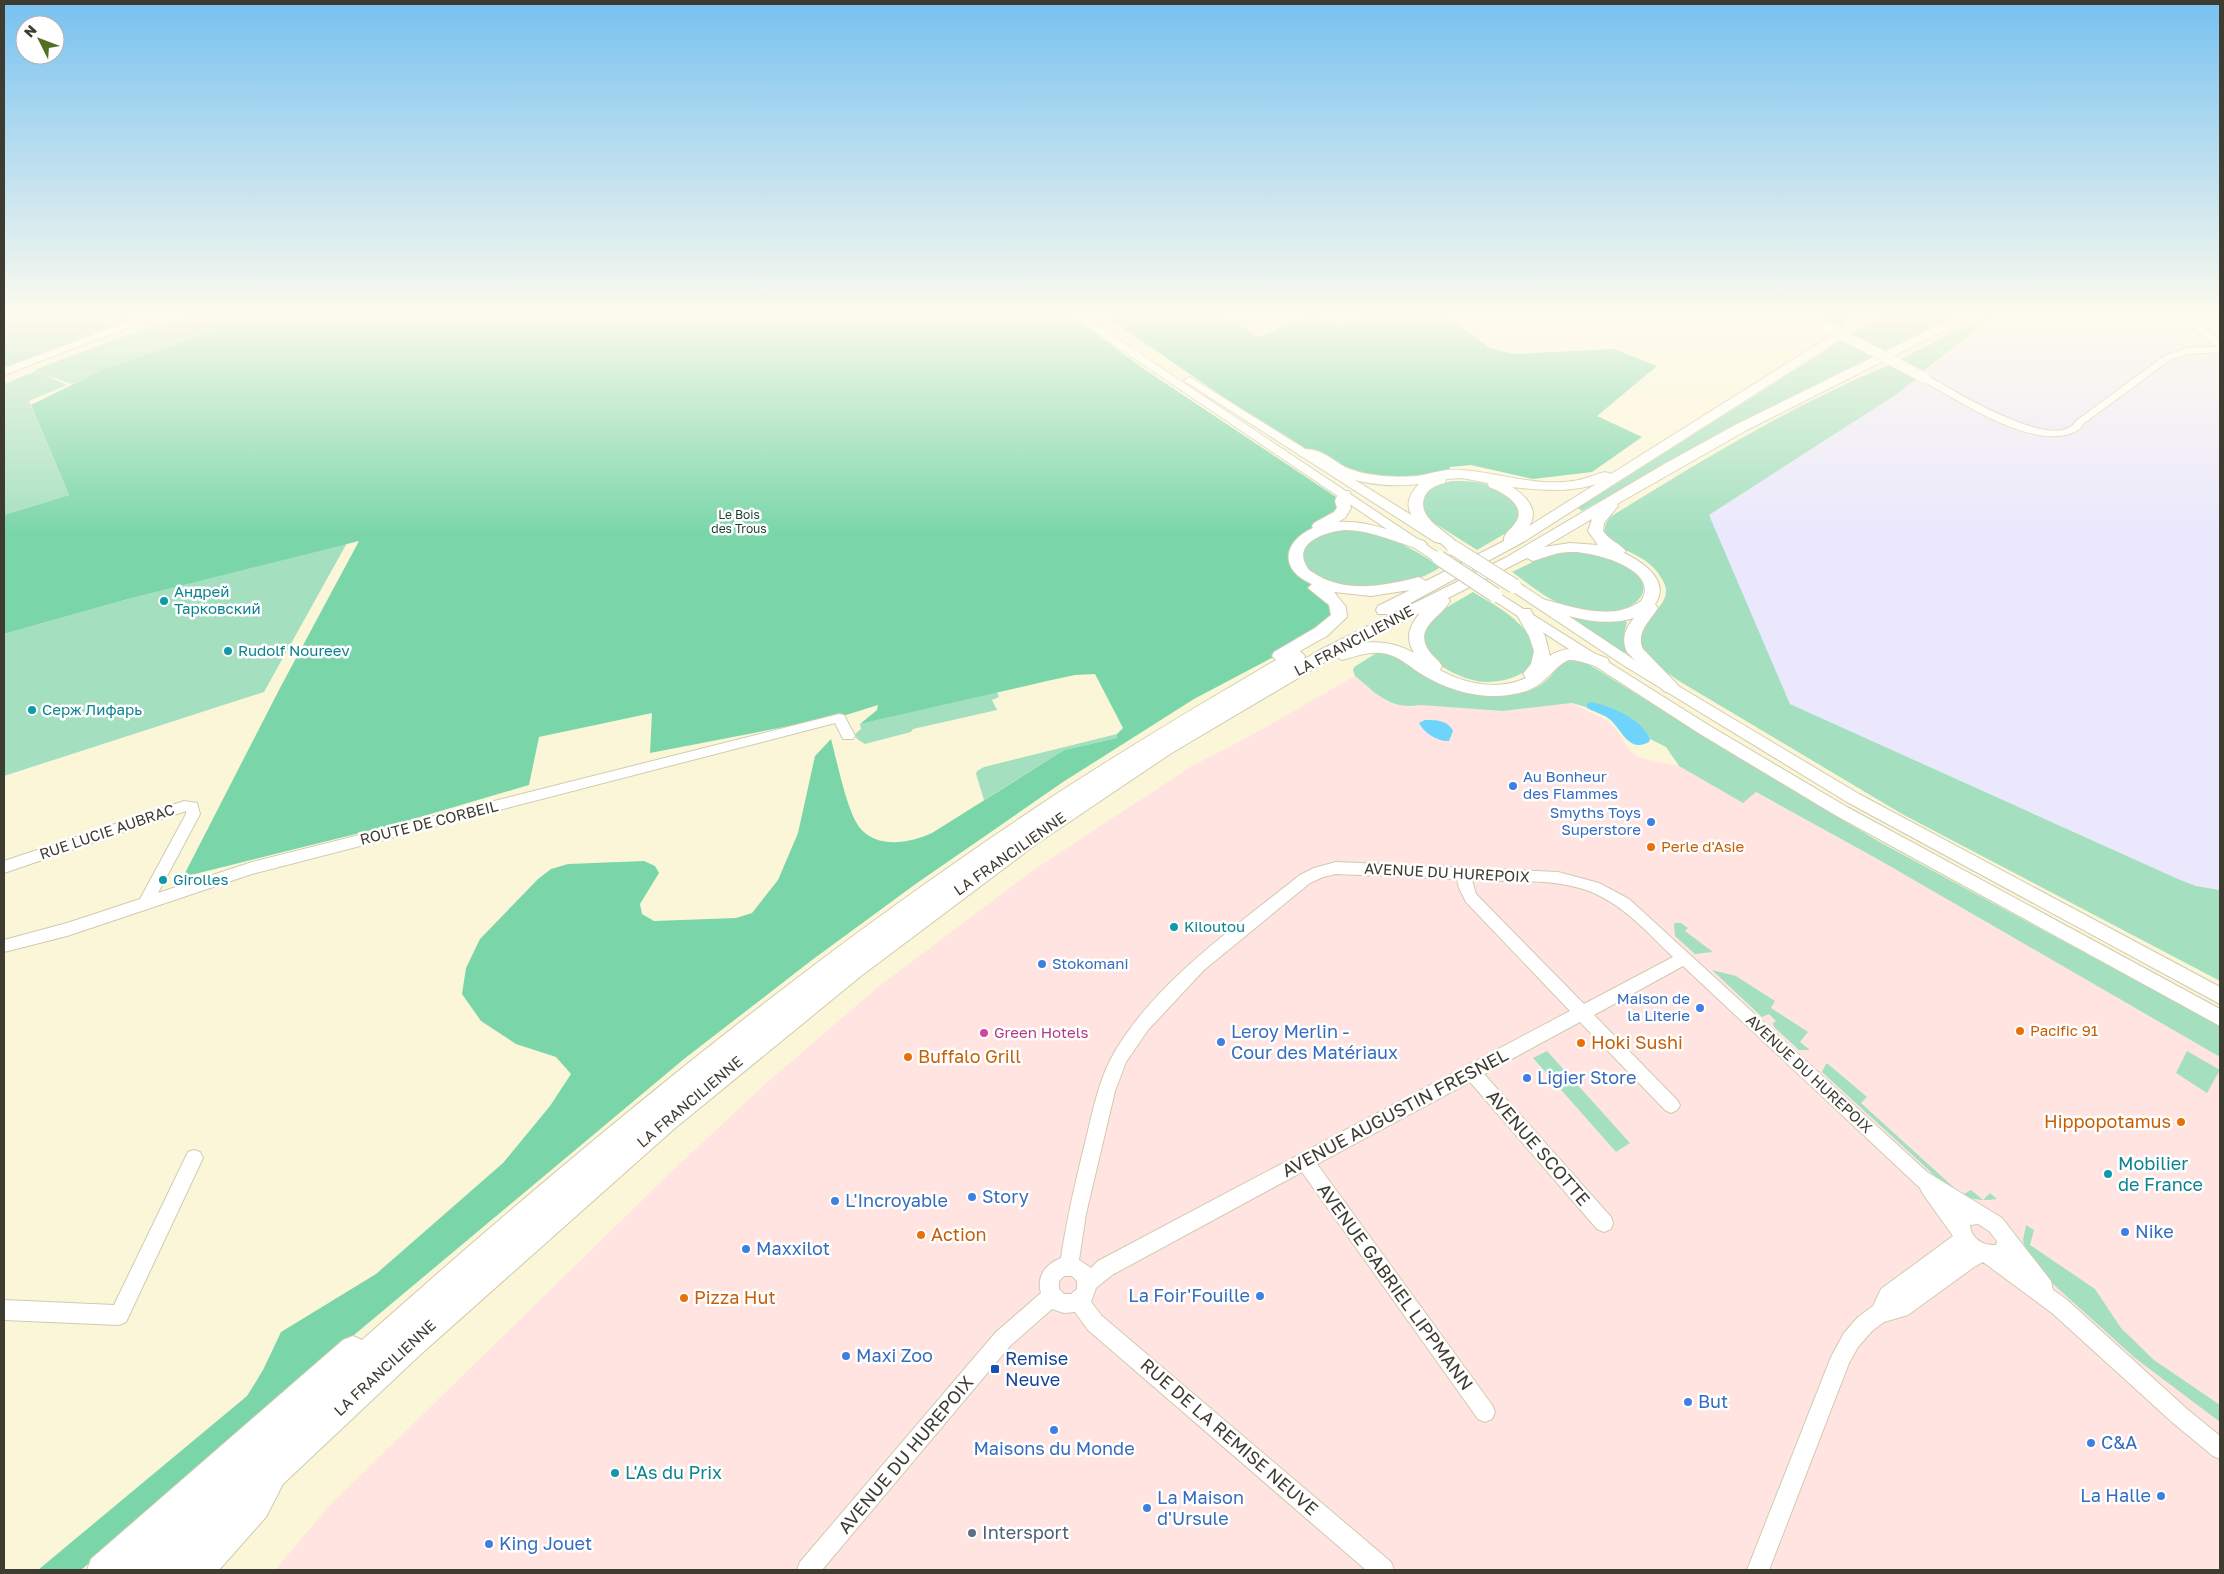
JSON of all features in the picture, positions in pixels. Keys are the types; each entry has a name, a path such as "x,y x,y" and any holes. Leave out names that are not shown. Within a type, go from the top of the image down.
{"highway":[{"name":"LA FRANCILIENNE","path":"1508,553 1628,470 1760,386"},
{"name":"LA FRANCILIENNE","path":"134,1570 440,1287 651,1107 747,1029 902,910 1059,801 1204,708 1262,676 1613,500 1742,427 1824,386"},
{"path":"1305,453 1319,456 1349,472 1388,481 1417,480 1448,474 1462,474 1514,484 1556,486 1581,484 1613,472 1628,470"},
{"path":"1454,548 1449,540 1421,520 1416,512 1417,497 1426,485 1448,478 1486,481 1498,486 1518,499 1524,506 1526,516 1524,522 1513,534 1508,553 1570,547 1607,551 1636,566 1645,574 1652,590 1650,599 1640,610 1627,615 1593,616 1542,604"},
{"path":"1262,676 1268,663 1321,632 1339,617 1340,610 1337,602 1297,575 1290,565 1289,552 1293,542 1303,533 1340,514 1344,508 1342,501 1344,494"},
{"path":"1613,500 1611,509 1597,522 1595,531 1612,549 1640,564 1656,582 1658,591 1655,601 1634,627 1631,636 1632,644 1640,658 1662,676 1670,687"},
{"path":"1419,544 1370,528 1331,527 1315,532 1303,540 1297,553 1297,562 1300,570 1318,582 1353,592 1385,591 1424,581 1442,587 1440,605 1420,623 1415,635 1417,647 1425,659 1436,669 1472,684 1506,685 1522,681 1534,673 1542,661 1543,649 1540,639 1524,613"},
{"name":"LA FRANCILIENNE","path":"170,1570 410,1344 541,1228 666,1121 914,923 1078,806 1164,750 1442,587"},
{"path":"1310,664 1330,661 1363,648 1378,648 1402,654 1449,682 1467,688 1491,691 1526,685 1540,676 1552,661 1564,655 1578,655 1602,662"},
{"path":"102,1570 392,1316 440,1287"},
{"path":"199,1570 256,1507 276,1469"}],"main road":[{"path":"1182,386 1439,558 1706,730 1841,811 2220,1018"},
{"path":"1200,386 1670,687 1853,798 2220,996"}],"street":[{"path":"1939,386 1993,415 2033,429 2058,433 2078,426 2079,423 2128,386"},
{"name":"ROUTE DE CORBEIL","path":"4,946 55,932 252,868 839,718 848,736"},
{"name":"RUE LUCIE AUBRAC","path":"4,867 184,806 192,806 192,814 145,902"},
{"name":"AVENUE DU HUREPOIX","path":"808,1570 1003,1339 1073,1285 1073,1236 1110,1078 1124,1051 1142,1025 1198,965 1290,890 1319,872 1336,868 1362,868 1558,878 1600,887 1621,900 1685,958 1921,1178 1978,1215"},
{"path":"1464,874 1466,888 1471,898 1671,1105"},
{"name":"AVENUE AUGUSTIN FRESNEL","path":"1073,1285 1685,958"},
{"name":"AVENUE SCOTTE","path":"1472,1072 1604,1223"},
{"path":"4,1310 119,1315 194,1158"},
{"name":"AVENUE GABRIEL LIPPMANN","path":"1305,1161 1485,1412"},
{"name":"AVENUE DU HUREPOIX","path":"1921,1178 1962,1234"},
{"path":"2059,1306 2007,1242 1996,1225 1978,1215 1964,1218 1961,1221 1962,1234 1969,1244 2059,1306 2180,1416 2220,1449"},
{"path":"1880,1313 1888,1296 1954,1248 1962,1234"},
{"path":"1758,1570 1841,1357 1851,1340 1865,1324 1880,1313 1901,1308 1967,1260 1985,1254 2002,1253 2007,1242"},
{"name":"RUE DE LA REMISE NEUVE","path":"1073,1285 1095,1323 1384,1570"},
{"path":"2180,1416 2220,1440"},
{"path":"2199,1432 2220,1455"}],"shaded area":[{"path":"1907,386 2220,386 2220,890 2196,886 2178,879 1790,704 1708,515"},
{"path":"1355,676 1387,702 1411,707 1420,705 1503,711 1572,703 1606,720 1615,728 1630,751 1640,758 1679,766 1743,803 1755,792 1881,861 2220,1057 2220,1570 275,1570 330,1505 670,1173 764,1085 877,988 1035,869 1192,766 1250,736"}],"green space":[{"path":"4,386 64,386 29,401 69,495 4,515"},
{"name":"Le Bois des Trous","path":"69,386 1170,386 1342,501 1344,508 1323,525 1303,533 1293,542 1289,552 1290,565 1297,575 1314,587 1340,611 1321,632 1194,699 1063,782 917,883 812,960 684,1059 354,1335 228,1446 81,1570 38,1570 247,1396 263,1370 281,1332 376,1274 503,1163 550,1106 571,1074 556,1057 516,1044 481,1021 462,994 466,968 480,939 538,879 551,869 568,864 644,861 655,866 659,873 640,904 642,914 654,921 736,918 752,913 778,880 798,833 815,756 831,739 839,773 855,820 867,835 875,839 894,842 924,837 1064,750 1117,738 1117,734 1123,728 1095,674 1075,675 860,724 877,710 878,705 846,715 650,753 652,713 539,737 529,785 400,823 183,877 280,688 359,541 128,599 4,634 4,515 69,495 31,405"},
{"path":"1208,386 1632,386 1597,416 1642,437 1592,472 1533,479 1471,465 1450,467 1448,474 1371,479 1305,453"},
{"path":"1769,386 1815,386 1723,432 1582,511 1578,508"},
{"path":"1840,386 1906,386 1709,515 1790,704 2178,879 2196,886 2220,890 2220,981 1902,814 1679,681 1647,655 1641,644 1640,635 1648,619 1665,598 1666,590 1661,577 1650,564 1607,538 1605,525 1610,517 1747,435"},
{"path":"1452,481 1470,481 1491,486 1515,503 1523,516 1513,529 1477,550 1428,519 1421,505 1432,487"},
{"path":"1339,530 1368,533 1393,540 1441,567 1420,578 1390,586 1373,588 1339,585 1324,580 1311,572 1301,560 1303,552 1314,538"},
{"path":"347,543 264,692 4,776 4,634 128,599"},
{"path":"1574,550 1608,557 1628,565 1640,577 1643,588 1642,596 1624,609 1604,612 1582,610 1563,605 1550,598 1512,572 1545,556"},
{"path":"1473,592 1500,608 1524,629 1535,649 1532,667 1510,678 1486,682 1465,678 1453,673 1433,659 1426,650 1423,640 1426,629 1441,612"},
{"path":"1574,618 1620,619 1627,622 1624,634 1627,653 1573,621"},
{"path":"1378,652 1407,663 1448,685 1478,695 1512,695 1535,688 1547,680 1564,662 1570,661 1590,665 1732,754 1878,841 2220,1026 2220,1057 1881,861 1756,792 1743,803 1679,766 1666,747 1650,739 1635,724 1613,710 1596,705 1587,704 1586,707 1572,703 1503,711 1400,705 1384,699 1355,676 1354,667"},
{"path":"997,692 999,697 992,700 997,710 913,729 911,732 865,744 857,739 855,734 861,729 860,724"},
{"path":"1117,734 1117,738 1064,750 984,800 976,774 977,771 984,767"},
{"path":"1675,923 1681,923 1688,928 1685,931 1713,952 1695,954 1675,936"},
{"path":"1712,970 1736,976 1775,1001 1771,1008 1808,1032 1800,1042 1810,1050 1799,1050 1774,1027 1773,1023 1776,1021 1769,1014 1762,1017"},
{"path":"1547,1051 1630,1143 1616,1152 1533,1058"},
{"path":"2187,1051 2220,1070 2207,1093 2176,1073"},
{"path":"1826,1064 1867,1097 1861,1103 1962,1195 1971,1190 1983,1200 1970,1198 1958,1194 1946,1186 1822,1072"},
{"path":"1990,1193 1997,1199 1990,1200 1983,1200"},
{"path":"2026,1225 2034,1230 2030,1245 2095,1289 2121,1328 2154,1360 2220,1405 2220,1422 2135,1358 2042,1274 2025,1248 2023,1240"}],"water":[{"path":"1591,702 1625,714 1646,732 1650,739 1649,742 1636,745 1630,742 1608,718 1586,707"},
{"path":"1425,720 1445,723 1451,727 1453,731 1449,741 1436,738 1421,727 1419,723"}],"place":[{"name":"Андрей Тарковский","path":"164,601"},
{"name":"Rudolf Noureev","path":"228,651"},
{"name":"Серж Лифарь","path":"32,710"},
{"name":"Au Bonheur des Flammes","path":"1513,786"},
{"name":"Smyths Toys Superstore","path":"1651,822"},
{"name":"Perle d'Asie","path":"1651,847"},
{"name":"Girolles","path":"163,880"},
{"name":"Kiloutou","path":"1174,927"},
{"name":"Stokomani","path":"1042,964"},
{"name":"Maison de la Literie","path":"1700,1008"},
{"name":"Pacific 91","path":"2020,1031"},
{"name":"Green Hotels","path":"984,1033"},
{"name":"Leroy Merlin - Cour des Matériaux","path":"1221,1042"},
{"name":"Hoki Sushi","path":"1581,1043"},
{"name":"Buffalo Grill","path":"908,1057"},
{"name":"Ligier Store","path":"1527,1078"},
{"name":"Hippopotamus","path":"2181,1122"},
{"name":"Mobilier de France","path":"2108,1174"},
{"name":"Story","path":"972,1197"},
{"name":"L'Incroyable","path":"835,1201"},
{"name":"Nike","path":"2125,1232"},
{"name":"Action","path":"921,1235"},
{"name":"Maxxilot","path":"746,1249"},
{"name":"La Foir'Fouille","path":"1260,1296"},
{"name":"Pizza Hut","path":"684,1298"},
{"name":"Maxi Zoo","path":"846,1356"},
{"name":"Remise Neuve","path":"995,1369"},
{"name":"But","path":"1688,1402"},
{"name":"Maisons du Monde","path":"1054,1430"},
{"name":"C&A","path":"2091,1443"},
{"name":"L'As du Prix","path":"615,1473"},
{"name":"La Halle","path":"2161,1496"},
{"name":"La Maison d'Ursule","path":"1147,1508"},
{"name":"Intersport","path":"972,1533"},
{"name":"King Jouet","path":"489,1544"}]}
